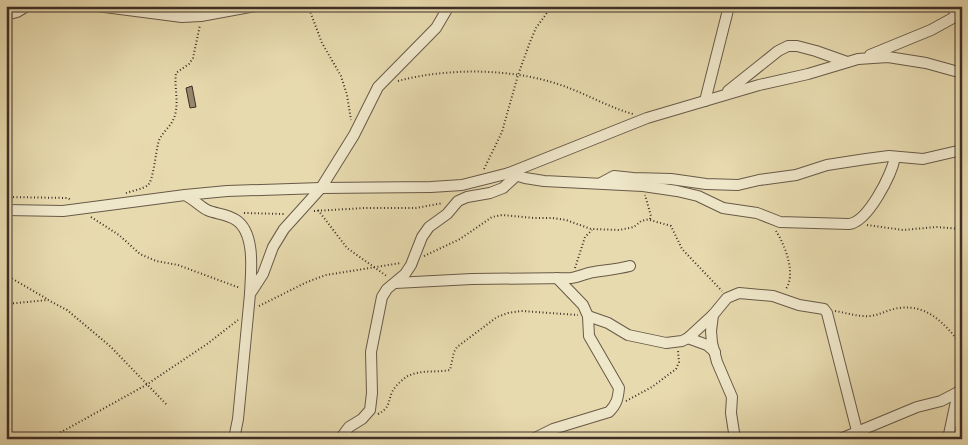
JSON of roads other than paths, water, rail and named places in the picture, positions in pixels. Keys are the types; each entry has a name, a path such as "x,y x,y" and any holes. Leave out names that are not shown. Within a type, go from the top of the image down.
{"street":[{"path":"6,15 17,12 26,6"},
{"path":"97,6 182,17 201,16 256,6"},
{"path":"250,294 264,274 278,240 321,188 354,135 378,87 436,28 449,6"},
{"path":"706,101 729,6"},
{"path":"6,210 63,211 227,191 462,185 512,175 647,118 858,59 906,42 958,14"},
{"path":"721,96 778,51 788,46 797,46 847,62"},
{"path":"858,59 888,57 926,63 962,73"},
{"path":"602,183 614,176 738,185 796,175 827,165 866,158 888,156 923,159 962,150"},
{"path":"512,175 544,181 644,186 698,196 723,208 766,216 780,222 849,224 854,223 868,210 885,185 893,168 895,157"},
{"path":"340,439 370,410 370,352 382,297 387,289 405,274 413,261 422,237 429,227 447,214 458,201 467,196 490,193 504,188 512,175"},
{"path":"185,195 197,201 207,210 235,219 245,229 250,250 249,312 238,419 234,439"},
{"path":"395,283 472,278 571,278 581,277 592,272 630,266"},
{"path":"536,438 609,412 615,406 618,397 619,388 589,336 588,316 583,306 556,278"},
{"path":"685,339 713,315 730,296 739,293 777,297 824,309 827,313 857,431"},
{"path":"713,315 711,331 714,352 732,397 731,413 735,439"},
{"path":"588,316 608,323 628,336 666,343 685,339 707,345 714,352"},
{"path":"840,439 960,391"},
{"path":"948,439 960,391"}]}
